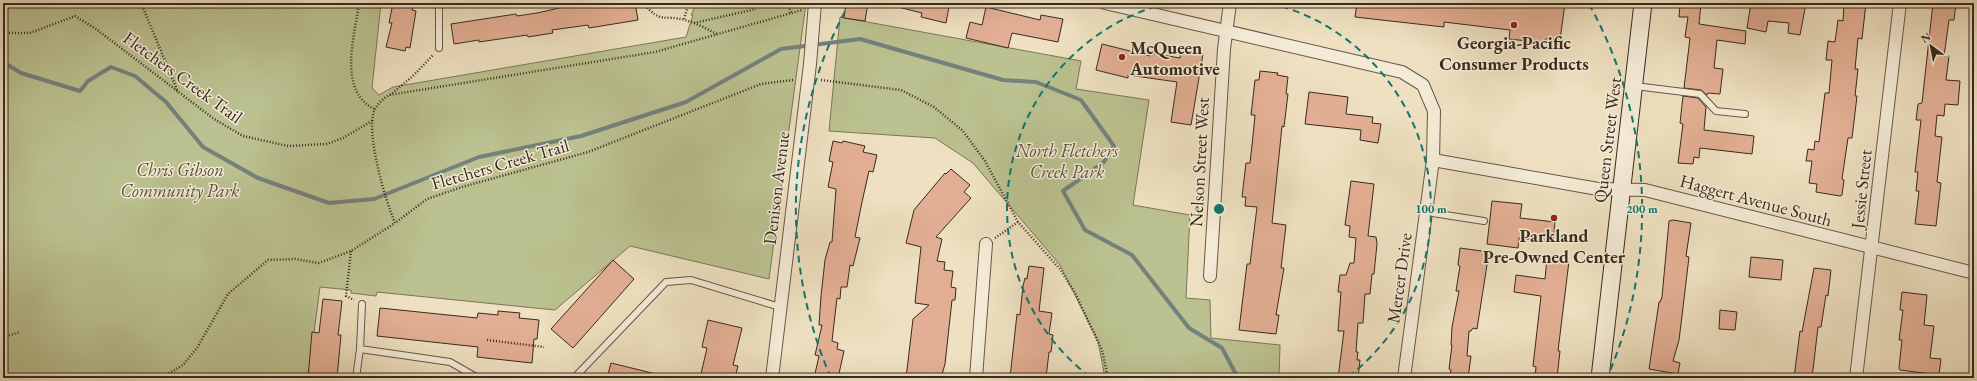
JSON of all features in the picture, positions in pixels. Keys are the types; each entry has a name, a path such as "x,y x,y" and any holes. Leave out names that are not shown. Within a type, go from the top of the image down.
{"main road":[{"name":"Queen Street West","path":"1600,378 1643,3"}],"street":[{"name":"Mercer Drive","path":"1106,3 1402,72 1423,85 1434,111 1433,160 1404,378"},
{"name":"Nelson Street West","path":"1210,276 1230,3"},
{"name":"Jessie Street","path":"1856,378 1900,3"},
{"name":"Denison Avenue","path":"772,378 810,64 815,5"},
{"name":"Haggert Avenue South","path":"1433,160 1598,188 1645,190 1872,249 1974,273"},
{"path":"976,378 986,244"}],"lane":[{"path":"439,3 439,48"},
{"path":"1634,86 1700,94 1716,112 1745,114"},
{"path":"1426,212 1484,221"},
{"path":"574,378 666,282 691,280 780,307"},
{"path":"356,378 360,350 362,304"},
{"path":"360,350 450,362 478,378 483,378"}],"path":[{"path":"141,3 178,92"},
{"path":"359,3 350,73 354,86 362,100 366,105 374,110"},
{"path":"643,3 652,13 662,18 684,19 717,34"},
{"path":"684,19 689,3"},
{"path":"788,3 791,13"},
{"path":"389,95 655,52 815,5"},
{"path":"693,23 756,10"},
{"name":"Fletchers Creek Trail","path":"3,33 30,33 75,16 96,28 214,119 243,136 288,146 327,144 343,138 372,121"},
{"path":"395,223 388,208 376,160 372,121 374,110 381,101 413,76 439,48"},
{"name":"Fletchers Creek Trail","path":"161,378 183,365 197,348 228,294 268,260 295,260 319,263 350,251 395,223 427,199 462,187 588,152 760,84 793,80"},
{"path":"817,80 869,84 901,90 934,107 963,131 985,161 1018,222 1060,269 1075,293 1102,350 1108,378"},
{"path":"986,244 1018,222"},
{"path":"350,251 346,296 362,304"},
{"path":"3,336 20,332"},
{"path":"487,340 544,347"}],"green space":[{"name":"Chris Gibson Community Park","path":"3,3 381,3 372,88 379,95 393,87 686,37 693,15 691,15 697,3 806,3 769,279 630,246 555,310 377,292 376,296 351,293 351,290 320,287 308,378 3,378"},
{"name":"North Fletchers Creek Park","path":"840,17 1081,61 1076,89 1149,100 1133,205 1190,215 1186,298 1210,300 1211,338 1280,345 1279,378 1105,378 1098,341 1060,265 973,163 935,138 829,131"}],"building":[{"path":"393,3 414,3 412,10 416,11 410,48 406,47 405,51 386,47 392,23 389,23"},
{"path":"600,3 602,5 635,3 638,20 589,28 588,25 552,30 553,33 528,37 527,35 454,44 451,24 516,14 517,16 537,13 577,4 577,6"},
{"path":"846,3 868,3 865,21 844,18"},
{"path":"899,3 940,3 939,5 949,7 946,23 921,17 922,13 898,7"},
{"name":"Georgia-Pacific Consumer Products","path":"1357,3 1565,3 1560,40 1545,39 1545,43 1509,39 1510,30 1444,22 1444,27 1355,17"},
{"path":"1682,3 1701,3 1699,24 1746,31 1745,44 1717,40 1714,68 1723,69 1720,94 1708,93 1707,95 1701,90 1684,88 1690,38 1685,37 1688,17 1679,17 1680,5 1682,5"},
{"path":"1751,3 1806,3 1800,35 1788,33 1789,23 1768,21 1766,32 1747,28"},
{"path":"1844,3 1866,3 1862,39 1858,38 1855,69 1858,69 1855,96 1857,96 1852,138 1848,138 1842,179 1844,180 1842,195 1840,196 1816,192 1817,184 1809,183 1812,161 1806,161 1808,149 1814,150 1815,141 1819,142 1825,93 1829,93 1832,60 1826,60 1828,41 1835,42 1838,20 1843,21"},
{"path":"1933,3 1956,3 1954,20 1949,20 1944,56 1949,56 1946,80 1960,81 1958,105 1945,104 1944,116 1937,115 1935,136 1942,137 1937,182 1941,183 1936,226 1915,224 1919,191 1916,191 1918,172 1915,172 1921,120 1916,120 1918,104 1922,103"},
{"path":"986,7 1040,20 1041,15 1063,19 1058,42 1012,33 1008,48 966,38 970,22 982,25"},
{"path":"1102,44 1150,56 1150,53 1180,58 1181,50 1203,54 1191,125 1171,122 1177,82 1128,75 1128,78 1096,70"},
{"path":"1260,71 1278,73 1277,75 1288,77 1286,94 1288,94 1284,127 1282,126 1272,223 1286,225 1281,268 1284,268 1276,315 1279,315 1276,334 1239,330 1247,264 1250,264 1257,207 1245,206 1246,197 1242,197 1246,163 1250,163 1253,136 1255,115 1251,115 1255,80 1259,80"},
{"path":"1309,92 1348,97 1346,114 1373,117 1372,123 1381,124 1378,143 1360,140 1361,130 1305,124"},
{"path":"1683,96 1698,98 1706,107 1704,130 1754,136 1752,154 1700,148 1699,158 1694,157 1693,164 1678,163 1683,124 1680,123"},
{"path":"833,141 842,143 843,141 865,146 863,152 877,155 873,172 869,171 862,202 855,237 860,238 853,266 850,265 847,287 841,287 840,299 837,298 832,341 838,343 837,349 844,351 838,378 814,378 819,356 815,355 822,325 819,325 825,260 830,242 832,242 836,189 828,187 833,162 829,161"},
{"path":"951,169 970,185 964,192 971,198 936,237 942,239 937,261 945,262 944,270 953,271 951,287 956,288 955,300 952,300 945,364 941,378 906,378 913,319 929,305 915,303 921,247 906,243 914,210 945,173 946,174"},
{"path":"1351,181 1374,184 1368,236 1376,237 1377,244 1370,294 1365,294 1363,323 1358,323 1356,352 1358,352 1357,360 1360,360 1358,378 1338,378 1344,331 1338,331 1341,292 1338,292 1340,275 1346,275 1350,263 1354,263 1356,238 1349,237 1350,226 1345,225"},
{"path":"1492,201 1522,204 1520,218 1555,222 1553,242 1519,238 1518,248 1487,244"},
{"path":"1673,220 1691,223 1686,256 1689,257 1679,340 1673,361 1680,363 1678,374 1649,369 1659,302 1662,297 1669,221"},
{"path":"1460,248 1489,252 1477,329 1473,328 1469,331 1467,356 1471,356 1468,378 1450,376 1451,370 1449,369 1452,345 1452,327 1459,291 1456,291 1460,266 1458,265"},
{"path":"1751,257 1783,260 1781,280 1749,277"},
{"path":"1547,258 1569,261 1558,351 1560,351 1557,378 1535,378 1536,367 1533,366 1541,296 1514,292 1516,275 1545,279"},
{"path":"613,260 634,279 573,348 551,329"},
{"path":"1029,266 1044,268 1039,311 1052,313 1049,334 1053,335 1051,352 1049,352 1046,378 1010,378 1017,314 1020,315 1023,286 1025,278 1027,279"},
{"path":"1814,268 1831,270 1828,296 1826,295 1821,327 1818,327 1812,378 1794,378 1800,331 1802,332"},
{"path":"1902,292 1927,295 1924,325 1934,326 1930,358 1941,359 1939,375 1900,370 1899,368 1902,340 1899,340 1903,310 1900,310"},
{"path":"323,299 342,301 338,335 341,335 337,378 308,378 312,332 319,333"},
{"path":"380,308 477,318 478,313 498,315 498,311 520,313 519,318 539,320 537,339 534,339 532,363 477,357 478,347 377,336"},
{"path":"1720,310 1737,312 1735,330 1719,329"},
{"path":"708,320 742,328 733,365 738,366 735,378 700,378 707,348 702,347"},
{"path":"611,363 656,374 656,378 607,378"}],"waterway":[{"path":"3,62 21,73 80,91 88,81 111,67 135,76 166,102 203,147 258,178 329,203 374,199 479,157 581,136 686,102 781,49 860,39 1003,80 1036,82 1081,100 1114,146 1104,162 1063,191 1085,230 1132,255 1189,328 1222,348 1238,378"}],"place":[{"name":"Georgia-Pacific Consumer Products","path":"1514,25"},
{"name":"McQueen Automotive","path":"1122,57"},
{"name":"Parkland Pre-Owned Center","path":"1554,218"}]}
